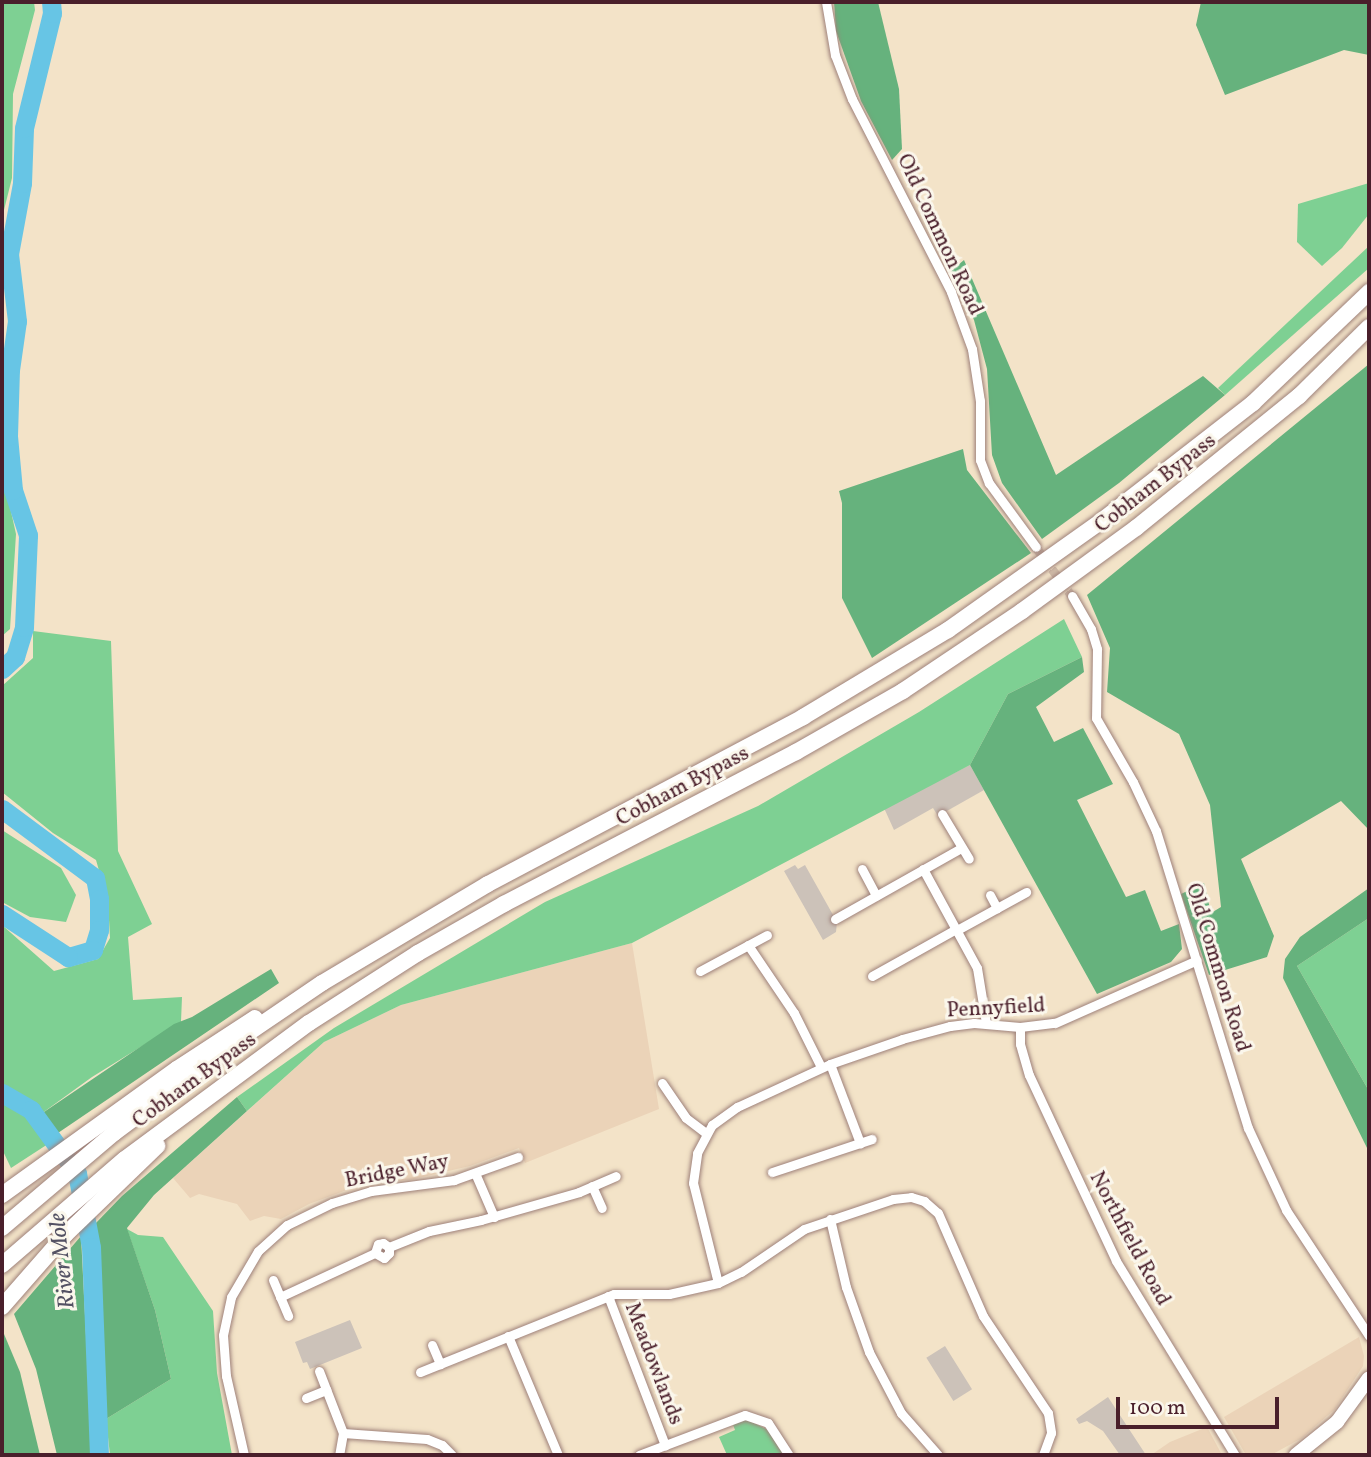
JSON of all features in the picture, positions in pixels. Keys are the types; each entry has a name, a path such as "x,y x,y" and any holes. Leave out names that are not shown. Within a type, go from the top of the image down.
{"highway":[{"name":"Cobham Bypass","path":"2,1228 110,1127 322,983 488,884 803,717 948,631 1104,519 1253,403 1369,292"},
{"name":"Cobham Bypass","path":"2,1265 42,1229 130,1163 209,1095 309,1023 429,947 796,752 914,684 1022,611 1136,528 1299,396 1369,327"},
{"path":"2,1195 110,1127"},
{"path":"2,1307 130,1163"}],"main road":[{"path":"1296,1455 1337,1422 1369,1378"}],"street":[{"name":"Old Common Road","path":"826,2 835,55 852,99 951,292 972,349 979,401 980,460 989,483 1036,547"},
{"name":"Old Common Road","path":"1072,596 1091,629 1097,649 1096,718 1133,782 1156,831 1239,1104 1266,1172 1308,1247 1369,1336"},
{"path":"942,814 969,859"},
{"path":"835,919 961,848"},
{"path":"862,869 876,895"},
{"path":"923,869 957,930 980,979 986,1023"},
{"path":"872,976 1026,892"},
{"path":"990,895 997,908"},
{"path":"700,971 767,935"},
{"path":"748,945 825,1065 860,1143"},
{"name":"Pennyfield","path":"706,1133 728,1112 825,1065 932,1030 986,1023 1020,1027 1066,1019 1197,960"},
{"name":"Northfield Road","path":"1020,1027 1020,1044 1029,1074 1116,1261 1235,1455"},
{"path":"662,1083 686,1118 706,1133 697,1153 693,1183 718,1283"},
{"path":"772,1172 872,1139"},
{"name":"Bridge Way","path":"244,1455 226,1376 223,1335 231,1297 258,1251 287,1225 332,1203 371,1191 442,1182 518,1157"},
{"path":"475,1172 494,1217"},
{"path":"280,1297 374,1253 377,1244 385,1243 389,1247 429,1231 494,1217 616,1176"},
{"path":"592,1186 602,1208"},
{"path":"420,1372 608,1296 628,1293 669,1294 718,1283 741,1272 785,1239 830,1219 905,1197 924,1201 938,1213 987,1323 1048,1413 1052,1433 1043,1455"},
{"path":"830,1219 849,1298 870,1352 901,1413 937,1455"},
{"path":"273,1280 288,1316"},
{"name":"Meadowlands","path":"608,1296 665,1445"},
{"path":"508,1336 558,1455"},
{"path":"432,1345 440,1364"},
{"path":"319,1371 343,1433 340,1455"},
{"path":"306,1398 326,1390"},
{"path":"639,1455 730,1418 752,1415 772,1426 789,1455"},
{"path":"343,1433 427,1438 442,1445 452,1455"}],"shaded area":[{"path":"970,765 984,790 938,816 933,808 894,830 884,808"},
{"path":"795,865 798,869 805,865 837,922 836,932 823,940 784,871"},
{"path":"632,943 659,1109 525,1163 519,1148 470,1166 414,1179 360,1185 309,1204 281,1219 264,1216 250,1221 237,1204 199,1194 190,1198 173,1178 324,1042 401,1005"},
{"path":"350,1320 362,1348 310,1369 307,1362 303,1363 295,1342"},
{"path":"1359,1337 1364,1356 1363,1366 1335,1409 1302,1438 1271,1455 1246,1455 1224,1417"},
{"path":"945,1346 972,1389 953,1401 926,1358"},
{"path":"1108,1397 1146,1455 1120,1455 1103,1431 1087,1421 1079,1424 1076,1419"},
{"path":"1207,1427 1222,1455 1151,1455 1170,1442"}],"green space":[{"path":"2,2 34,2 35,10 13,94 12,178 2,218"},
{"path":"834,2 878,2 899,89 902,149 892,160 861,101 836,31"},
{"path":"1201,2 1369,2 1369,55 1344,50 1225,95 1196,25"},
{"path":"1369,183 1369,214 1342,248 1322,266 1297,242 1298,204"},
{"path":"1369,246 1369,268 1225,395 1218,388"},
{"path":"964,260 1056,475 1203,376 1225,395 1119,483 1042,539 1002,483 992,455 987,369 974,320 951,271"},
{"path":"1369,364 1369,830 1341,801 1241,859 1274,936 1267,957 1209,975 1181,894 1204,883 1211,913 1221,907 1210,805 1179,734 1107,692 1110,648 1087,595"},
{"path":"963,449 967,470 1031,553 872,658 842,598 842,503 839,491"},
{"path":"2,471 16,534 10,629 2,636"},
{"path":"1064,619 1082,657 1008,694 970,765 632,943 401,1005 324,1042 247,1111 237,1097 334,1028 545,902 758,806 919,712"},
{"path":"33,631 111,641 118,851 152,924 128,937 133,1000 182,997 181,1022 92,1077 41,1114 2,1085 2,925 54,971 98,959 110,938 108,902 96,860 53,833 2,792 2,686 33,658"},
{"path":"1082,657 1084,672 1036,707 1054,742 1083,728 1113,784 1077,800 1126,897 1145,890 1161,931 1179,924 1182,949 1171,962 1097,994 970,765 1008,694"},
{"path":"2,830 61,868 76,895 66,922 30,917 2,902"},
{"path":"1369,888 1369,918 1297,966 1369,1091 1369,1152 1283,978 1285,959 1300,937"},
{"path":"1369,918 1369,1091 1297,966"},
{"path":"271,969 279,983 55,1135 41,1114 174,1024 192,1017"},
{"path":"237,1097 247,1111 154,1195 127,1228 155,1310 171,1379 106,1419 95,1224 122,1196"},
{"path":"2,1102 27,1114 48,1144 11,1168 2,1149"},
{"path":"127,1229 138,1235 163,1237 213,1311 217,1373 232,1455 110,1455 106,1419 171,1379 155,1310"},
{"path":"81,1236 92,1455 57,1455 36,1369 14,1314"},
{"path":"4,1334 20,1372 40,1455 2,1455"},
{"path":"746,1419 768,1430 782,1453 727,1455 719,1437 735,1430 732,1422"}],"waterway":[{"name":"River Mole","path":"2,669 15,657 24,627 28,535 13,490 8,436 10,370 17,321 9,254 22,183 24,128 52,13 51,2"},
{"name":"River Mole","path":"2,809 95,878 99,899 99,930 93,950 68,957 2,914"},
{"name":"River Mole","path":"2,1093 31,1110 77,1173 91,1247 99,1455"}],"tunnel":[{"path":"1036,547 1072,596"}]}
